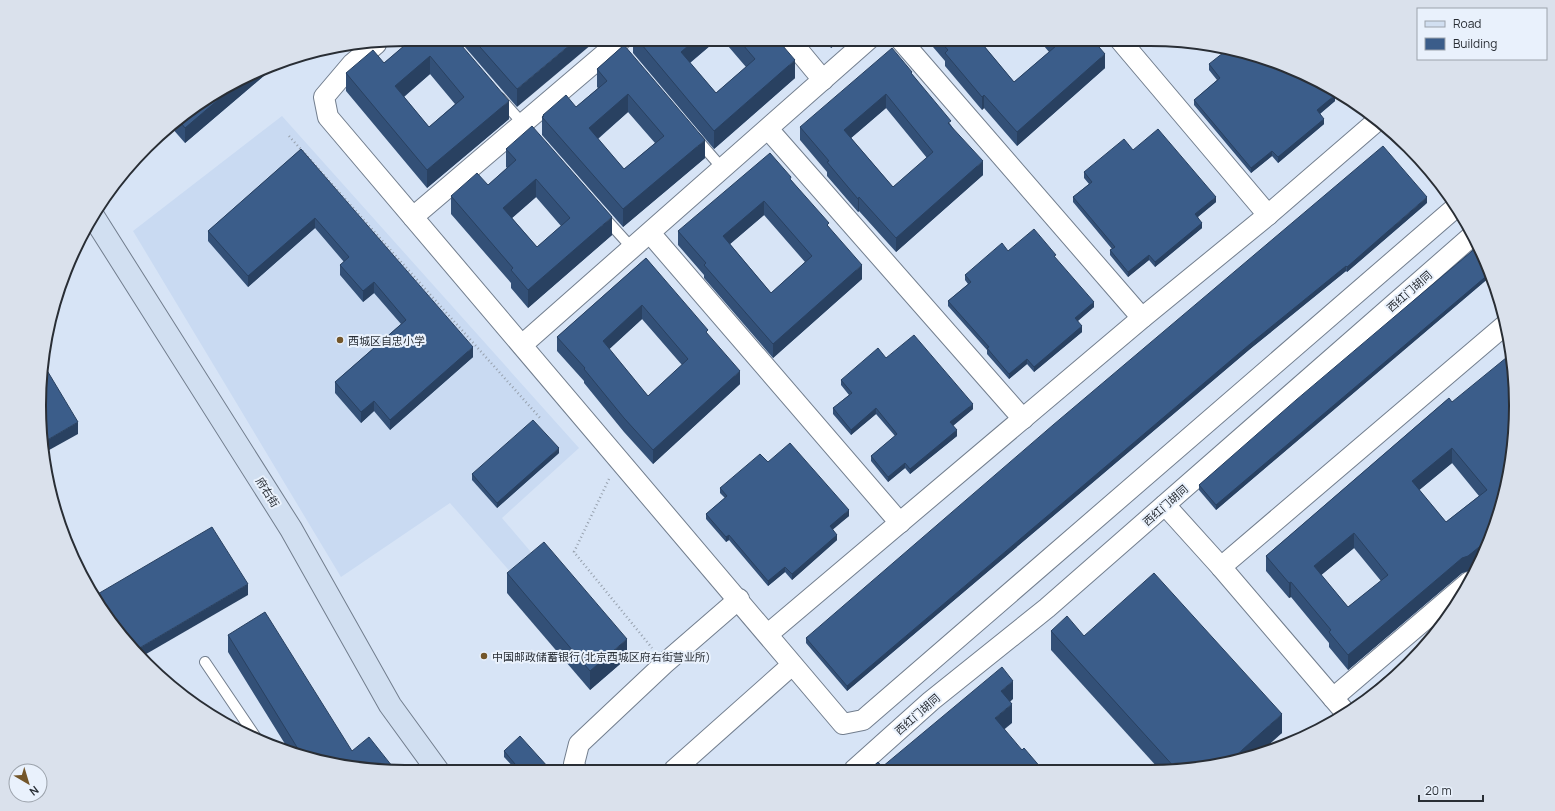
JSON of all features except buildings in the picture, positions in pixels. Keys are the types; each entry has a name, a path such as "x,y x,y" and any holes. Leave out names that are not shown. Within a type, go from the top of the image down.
{"main road":[{"name":"府右街","path":"97,222 291,529 390,705 434,765"}],"street":[{"path":"413,217 528,129 614,46"},
{"path":"794,46 823,80"},
{"path":"522,345 862,46"},
{"path":"905,46 1142,318"},
{"path":"1125,46 1268,215"},
{"path":"371,48 352,64 324,97 328,117 739,599 792,665 843,724 863,720 1451,211"},
{"path":"768,634 1142,318 1268,215 1373,124"},
{"path":"768,129 1023,419"},
{"path":"650,233 900,523"},
{"name":"西红门胡同","path":"860,765 931,701 1047,608 1468,239"},
{"path":"1220,567 1501,329"},
{"path":"1165,505 1339,705 1453,597"},
{"path":"574,765 579,744 664,664 739,599"},
{"path":"680,765 792,665"}],"lane":[{"path":"493,90 528,129"},
{"path":"692,133 722,168"},
{"path":"596,207 632,248"},
{"path":"205,662 251,730"}],"path":[{"path":"289,136 541,419"},
{"path":"619,458 574,552 664,664"}],"shaded area":[{"name":"西城区自忠小学","path":"282,116 579,448 502,518 536,558 514,576 450,503 341,577 133,231"}],"place":[{"name":"西城区自忠小学","path":"340,340"},
{"name":"中国邮政储蓄银行(北京西城区府右街营业所)","path":"484,656"}]}
